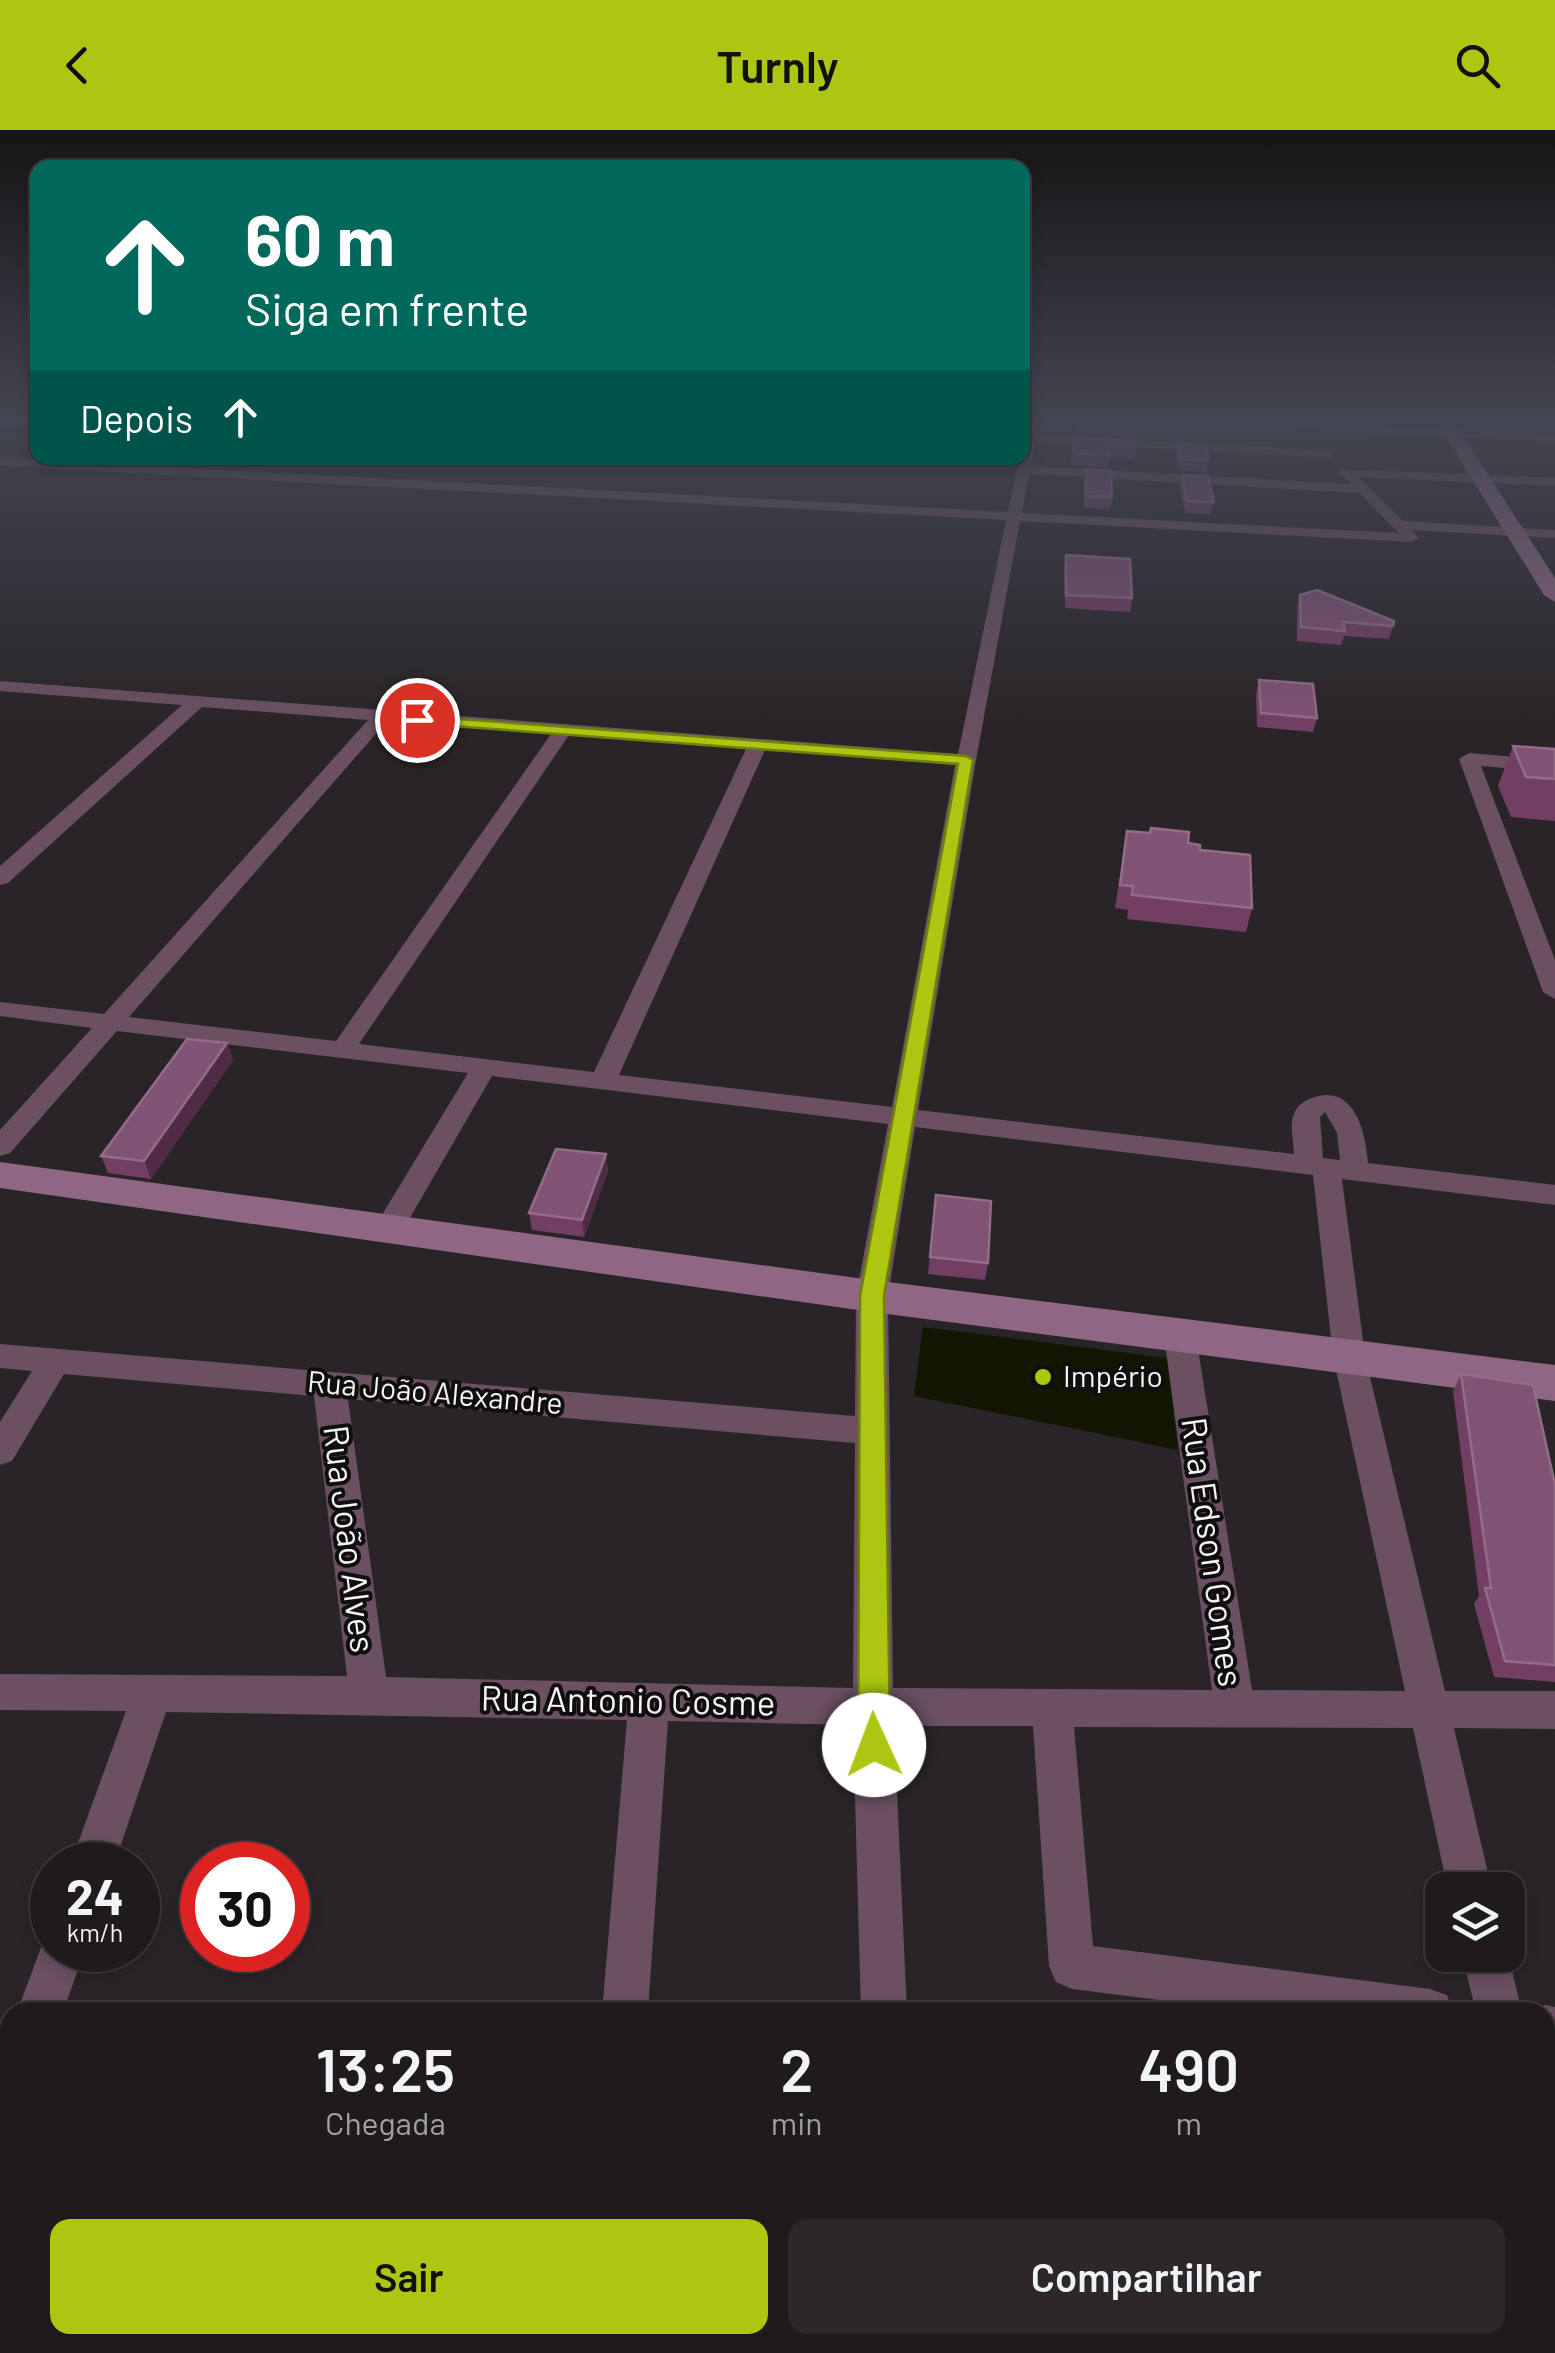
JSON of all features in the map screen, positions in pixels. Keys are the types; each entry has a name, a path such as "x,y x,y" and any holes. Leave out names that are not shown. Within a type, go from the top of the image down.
{"street":[{"path":"884,2002 873,1707 872,1296 1011,525"},
{"path":"1296,525 1555,534"},
{"path":"1399,525 1404,530"},
{"path":"1513,525 1555,595"},
{"path":"0,686 966,760"},
{"path":"0,704 22,688"},
{"path":"0,878 197,702"},
{"path":"0,1147 380,717"},
{"path":"343,1049 562,732"},
{"path":"603,1080 758,746"},
{"path":"1555,766 1470,759 1555,992"},
{"path":"0,1009 1555,1194"},
{"path":"389,1228 485,1066"},
{"path":"1330,1169 1350,1356 1466,1872"},
{"path":"0,1175 872,1296 1555,1383"},
{"name":"Rua Edson Gomes","path":"1180,1336 1234,1708"},
{"name":"Rua João Alexandre","path":"0,1356 870,1431"},
{"path":"0,1451 55,1360"},
{"name":"Rua João Alves","path":"328,1384 369,1695"},
{"name":"Rua Antonio Cosme","path":"0,1692 369,1695 873,1707 1555,1710"},
{"path":"100,1842 152,1694"},
{"path":"626,2002 649,1700"},
{"path":"1052,1709 1072,1966 1352,2002"},
{"path":"44,2002 54,1972"},
{"path":"1490,1972 1497,2002"}],"shaded area":[{"name":"Império","path":"923,1327 1167,1358 1178,1450 914,1396"}],"building":[{"path":"1066,555 1130,559 1132,598 1066,595"},
{"path":"1317,590 1394,621 1393,626 1343,622 1345,631 1301,627 1300,595"},
{"path":"1259,680 1313,684 1317,718 1261,713"},
{"path":"1513,746 1555,749 1555,779 1526,777"},
{"path":"1151,828 1189,832 1188,843 1200,845 1200,850 1250,855 1252,908 1132,895 1133,886 1120,885 1127,831 1150,833"},
{"path":"187,1039 227,1043 144,1161 101,1156"},
{"path":"556,1149 606,1154 582,1220 529,1213"},
{"path":"936,1195 991,1201 988,1263 930,1257"},
{"path":"1461,1374 1533,1385 1555,1485 1555,1665 1505,1661 1485,1588 1491,1588"}],"place":[{"name":"Império","path":"1043,1377"}],"route":[{"path":"417,720 966,760 872,1296 874,1745"}]}
